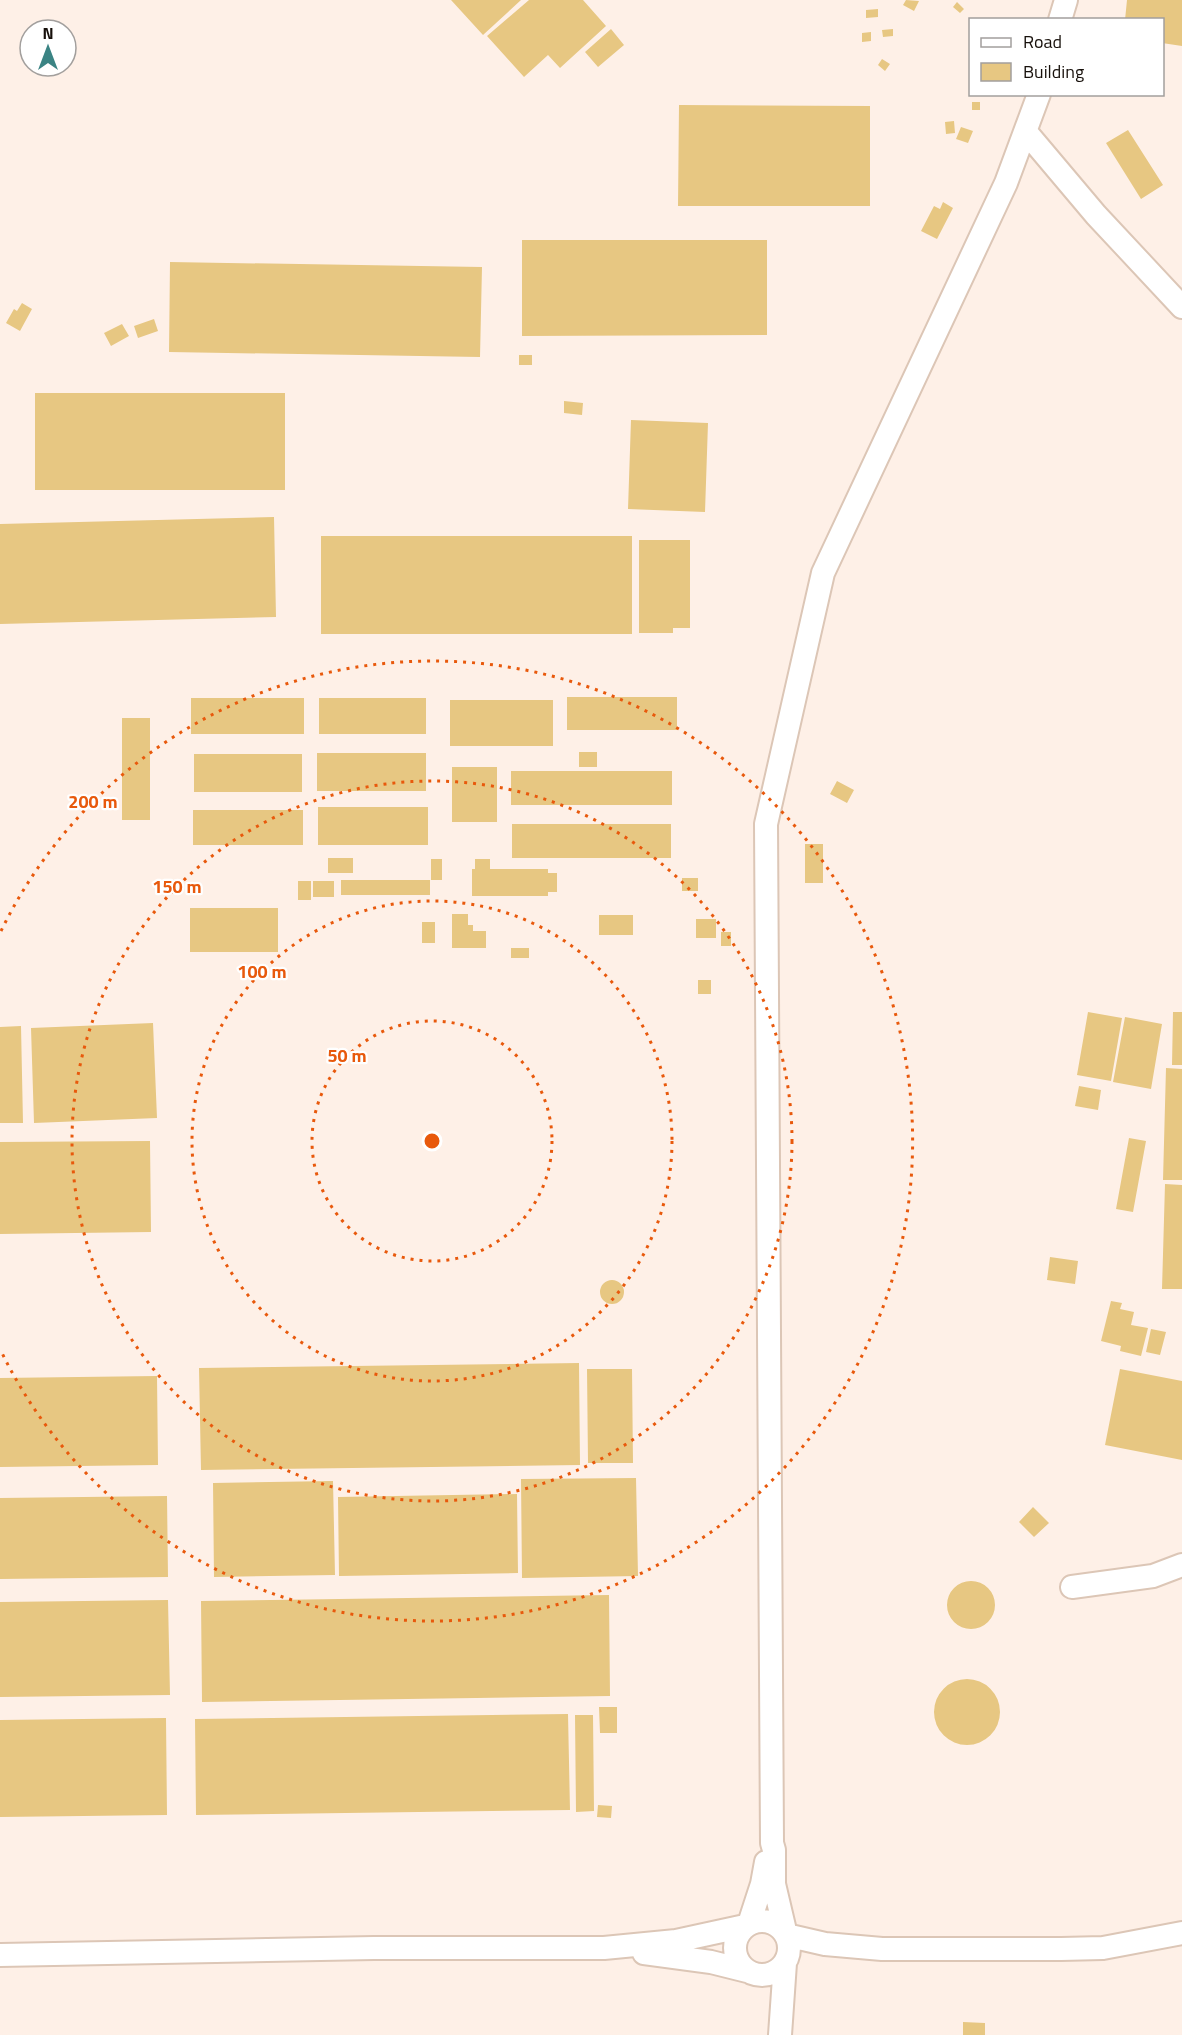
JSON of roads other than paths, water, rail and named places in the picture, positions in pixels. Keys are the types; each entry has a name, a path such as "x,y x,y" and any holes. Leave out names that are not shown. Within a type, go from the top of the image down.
{"street":[{"path":"1061,18 1066,0"},
{"path":"780,2035 782,1995 789,1950 774,1884 772,1843 766,824 823,573 1006,183 1038,96"},
{"path":"1026,132 1096,215 1182,307"},
{"path":"1072,1587 1153,1576 1182,1565"},
{"path":"772,1843 767,1852 762,1884 747,1925 735,1940 734,1949 740,1965 782,1995"},
{"path":"0,1955 374,1948 604,1948 676,1941 762,1921 778,1926 786,1935 825,1944 882,1949 1103,1948 1182,1933"},
{"path":"604,1948 711,1962 753,1973 774,1973 786,1961 882,1949"}]}
